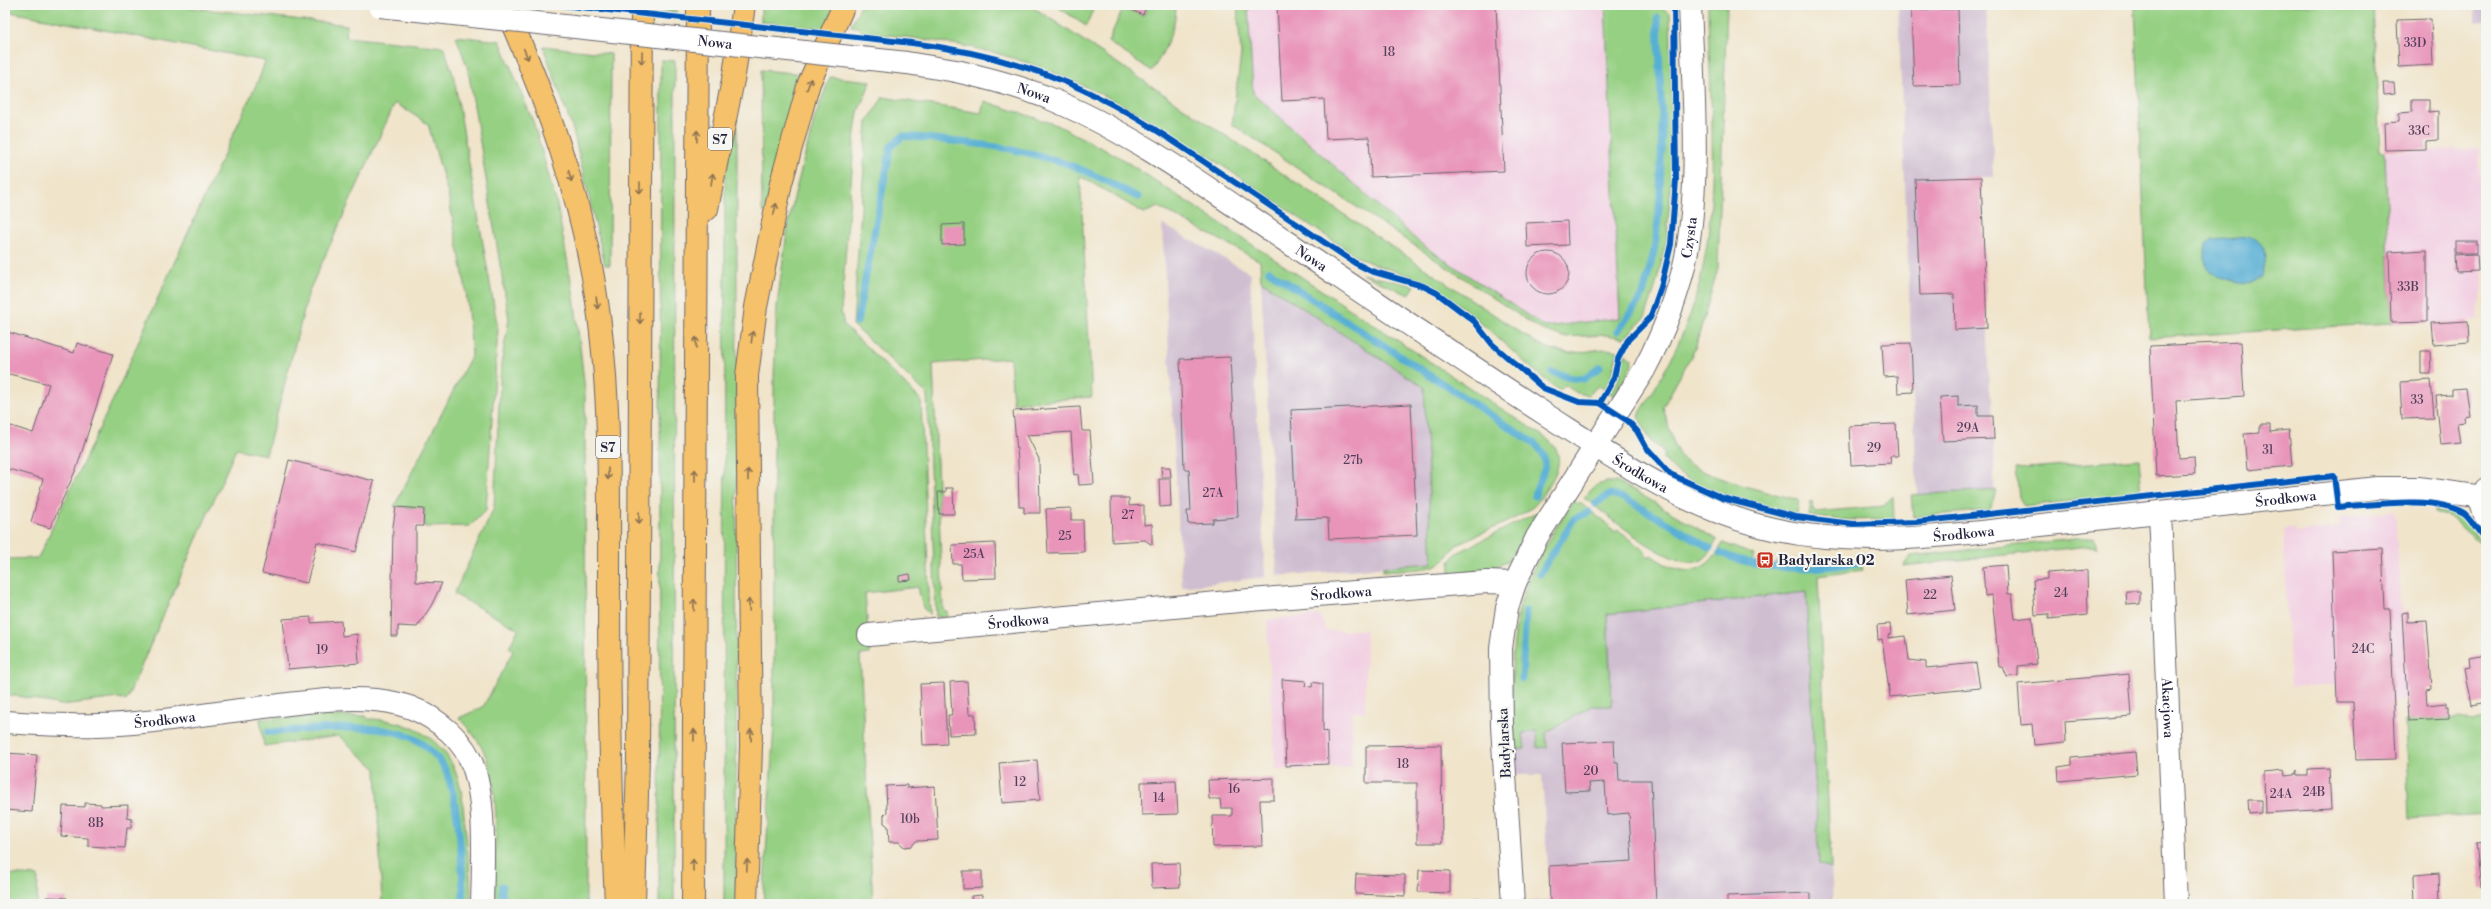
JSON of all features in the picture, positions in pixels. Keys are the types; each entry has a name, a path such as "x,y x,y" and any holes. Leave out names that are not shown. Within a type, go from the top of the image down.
{"highway":[{"name":"S7","path":"504,5 531,65 563,150 578,206 598,304 608,408 610,756 616,904"},
{"path":"634,904 638,749 642,5"},
{"path":"696,273 698,5"},
{"name":"S7","path":"693,904 696,273 734,74 744,5"},
{"path":"746,904 751,746 747,376 757,300 772,220 783,176 809,83 844,5"}],"street":[{"name":"Nowa","path":"375,5 907,63 956,71 1001,82 1048,98 1076,110 1190,176 1596,447"},
{"name":"Czysta","path":"1596,447 1656,346 1678,290 1686,256 1693,180 1690,5"},
{"name":"Środkowa","path":"869,635 1250,600 1486,582 1515,583 1537,537 1596,447 1664,487 1716,511 1761,526 1813,536 1858,539 1906,538 2377,488 2418,488 2485,501"},
{"name":"Akacjowa","path":"2160,512 2176,904"},
{"name":"Badylarska","path":"1513,904 1501,676 1503,630 1515,583"},
{"name":"Środkowa","path":"5,722 98,725 324,701 365,700 398,704 425,714 458,741 470,758 476,778 483,857 482,904"}],"shaded area":[{"path":"1248,5 1605,5 1620,318 1545,327 1421,244 1253,93"},
{"path":"1898,5 1986,5 1994,177 1981,177 1989,389 1992,398 1994,439 1994,490 1917,495"},
{"path":"2475,5 2486,5 2486,22 2475,23"},
{"path":"2479,149 2483,289 2476,321 2391,323 2385,151"},
{"path":"1162,224 1250,273 1265,577 1182,587"},
{"path":"1261,281 1425,387 1432,563 1277,576"},
{"path":"2395,511 2407,700 2337,702 2338,684 2291,687 2283,530 2294,528 2295,533 2340,527 2339,518"},
{"path":"1818,579 1833,904 1525,904 1524,902 1550,900 1542,775 1517,775 1511,693 1530,620"},
{"path":"1320,615 1326,631 1366,630 1365,712 1352,712 1352,767 1275,770 1267,620"}],"green space":[{"path":"5,5 167,5 347,25 346,37 444,47 454,78 498,329 486,510 470,526 425,527 424,508 394,507 472,354 466,290 448,194 428,124 395,103 309,291 266,455 236,449 126,701 120,698 61,705 18,696 5,696 5,559 38,558 119,387 151,313 260,76 265,61 5,11"},
{"path":"661,5 676,5 676,13 661,11"},
{"path":"761,5 835,5 824,29 761,22"},
{"path":"861,5 1030,5 1535,342 1552,349 1571,353 1606,349 1618,351 1611,379 1604,389 1598,386 1588,395 1577,393 1565,385 1560,391 1481,323 1431,285 1414,277 1376,265 1358,257 1235,174 1151,121 1107,97 1062,76 997,53 959,45 861,32 860,28 851,26"},
{"path":"1055,5 1095,5 1086,26"},
{"path":"1140,5 1176,5 1172,32 1152,71 1108,42 1123,8 1143,16 1147,8"},
{"path":"1237,5 1248,5 1253,93 1421,244 1545,327 1620,318 1605,5 1659,5 1670,14 1672,163 1667,240 1655,288 1645,318 1624,338 1606,335 1563,337 1540,329 1232,124 1241,54"},
{"path":"1708,5 1727,5 1718,268 1695,349 1663,407 1677,452 1689,464 1702,471 1754,489 1799,500 1797,515 1724,495 1688,479 1674,469 1663,458 1665,455 1661,449 1651,442 1638,416 1663,375 1684,331 1695,300 1704,264 1712,190 1712,116"},
{"path":"2135,5 2373,5 2380,151 2385,151 2391,323 2149,338"},
{"path":"456,36 500,41 534,124 557,205 574,296 585,390 586,904 493,904 496,825 493,784 489,766 483,750 469,729 459,718 483,707 513,651 509,648 518,629 454,594 494,508 501,365 509,319 468,69"},
{"path":"543,46 611,54 610,265 605,265 573,130"},
{"path":"661,60 675,61 674,904 659,904"},
{"path":"761,70 805,74 764,213 762,210"},
{"path":"830,77 871,81 858,112 855,132 841,311 844,325 921,400 930,615 923,608 918,587 865,593 870,654 860,655 873,904 763,904 774,723 774,377 777,305 787,232 795,193 815,117"},
{"path":"883,97 981,113 984,101 1057,125 1119,157 1546,438 1557,450 1558,457 1557,470 1550,484 1534,506 1518,517 1459,543 1442,562 1422,569 1383,571 1383,567 1432,563 1424,387 1261,281 1260,261 1158,207 1144,213 1080,176 1092,397 1013,403 1010,358 933,364 943,610 947,611 947,617 936,617 927,394 853,325 867,122"},
{"path":"736,119 736,904 724,904 725,174"},
{"path":"1362,274 1415,286 1409,295"},
{"path":"1625,353 1632,359 1632,365 1615,397 1610,393 1618,381"},
{"path":"2139,459 2142,494 2024,506 2019,497 2016,469"},
{"path":"1606,482 1615,482 1630,488 1717,540 1711,551 1702,560 1690,562 1676,559 1642,541 1584,498 1595,486"},
{"path":"1996,490 1990,510 1913,517 1911,495"},
{"path":"1893,496 1894,519 1842,520 1809,516 1811,502 1813,502 1814,512 1884,506"},
{"path":"1573,501 1579,505 1580,503 1610,526 1609,528 1615,532 1617,530 1645,551 1644,553 1650,557 1651,555 1672,567 1682,570 1700,568 1708,563 1723,543 1754,555 1752,561 1775,566 1776,561 1812,566 1860,560 1863,570 1818,576 1831,869 1819,864 1806,592 1607,614 1612,706 1591,706 1546,733 1547,747 1538,748 1537,731 1523,733 1525,749 1515,749 1512,710 1512,670 1515,631 1519,611 1528,580 1539,557"},
{"path":"2434,510 2452,513 2464,519 2477,537 2486,544 2486,549 2451,518 2434,512"},
{"path":"1540,511 1511,558 1505,563 1490,569 1450,573 1450,562 1457,553"},
{"path":"2094,537 2097,548 2090,546 1903,566 1911,556"},
{"path":"310,716 366,716 368,719 397,723 411,727 424,734 435,742 444,752 452,765 461,790 469,864 471,904 382,904 376,769 339,736 264,746 260,719"},
{"path":"2458,718 2473,721 2486,719 2486,814 2409,819 2405,721"},
{"path":"5,874 38,876 37,904 5,904"},
{"path":"1475,897 1502,898 1503,904 1475,904"}],"water":[{"path":"2248,237 2256,239 2261,243 2266,252 2262,277 2248,283 2221,277 2210,271 2207,267 2205,258 2206,244 2213,240"}],"building":[{"path":"1126,5 1136,5 1145,9 1143,15 1125,7"},
{"path":"1277,5 1496,5 1504,171 1371,177 1369,137 1326,139 1324,99 1282,101"},
{"path":"1958,9 1960,85 1914,86 1911,10"},
{"path":"2431,19 2433,65 2399,67 2397,20"},
{"path":"2383,83 2394,83 2395,94 2384,95"},
{"path":"2412,100 2429,100 2429,112 2438,111 2438,140 2426,141 2426,149 2385,150 2384,122 2399,121 2399,113 2412,112"},
{"path":"1981,177 1987,328 1955,330 1954,294 1920,295 1915,179"},
{"path":"1567,221 1568,245 1527,247 1526,223"},
{"path":"964,224 964,244 942,245 942,225"},
{"path":"2455,241 2477,241 2477,253 2455,253"},
{"path":"2427,250 2427,322 2391,323 2389,252"},
{"path":"1548,252 1563,258 1569,273 1563,288 1548,294 1533,288 1527,273 1533,258"},
{"path":"2477,254 2478,271 2456,272 2455,255"},
{"path":"2468,321 2469,342 2434,345 2432,323"},
{"path":"5,331 74,353 77,343 113,354 77,467 50,528 31,522 43,479 5,468 5,424 33,433 49,384 5,373"},
{"path":"2241,342 2244,396 2176,401 2179,458 2194,457 2195,474 2156,476 2150,346"},
{"path":"1911,343 1913,392 1898,393 1897,376 1884,377 1882,344"},
{"path":"2421,351 2430,351 2431,374 2421,374"},
{"path":"1230,357 1238,517 1213,519 1213,523 1188,524 1187,511 1191,511 1189,469 1184,469 1180,359"},
{"path":"2431,380 2434,418 2402,419 2400,382"},
{"path":"2466,388 2470,416 2464,417 2465,422 2457,423 2460,443 2441,445 2436,396 2452,395 2452,389"},
{"path":"1958,396 1958,406 1978,405 1978,416 1993,416 1994,439 1943,441 1940,397"},
{"path":"1411,404 1417,535 1329,539 1328,518 1294,519 1296,517 1291,410"},
{"path":"1080,407 1082,431 1090,431 1094,484 1079,485 1078,474 1074,475 1071,432 1027,435 1039,459 1040,513 1024,513 1024,507 1019,507 1018,460 1013,411"},
{"path":"1896,424 1898,456 1890,456 1891,463 1851,465 1849,426"},
{"path":"2260,425 2270,425 2270,432 2289,430 2292,466 2247,470 2244,434 2260,433"},
{"path":"289,460 374,481 356,552 317,542 307,583 262,573"},
{"path":"1161,467 1170,467 1171,477 1162,477"},
{"path":"1159,479 1170,479 1171,506 1160,507"},
{"path":"946,488 953,488 954,514 939,514 938,492 946,492"},
{"path":"1111,498 1129,498 1129,506 1144,505 1144,525 1152,524 1152,545 1145,540 1112,542"},
{"path":"396,507 424,509 423,526 416,526 416,582 442,583 431,606 417,627 398,626 398,636 391,636 393,526"},
{"path":"1071,508 1071,520 1083,520 1084,552 1048,553 1046,509"},
{"path":"995,543 996,578 962,579 961,564 953,564 952,545"},
{"path":"2382,548 2385,609 2390,609 2396,759 2356,760 2353,702 2337,702 2332,551"},
{"path":"2006,565 2008,594 2012,594 2015,619 2032,617 2037,664 2018,666 2018,676 2007,677 2003,667 1999,667 1992,595 1985,596 1983,567"},
{"path":"2087,570 2088,615 2049,619 2049,614 2035,615 2033,580 2047,579 2047,573"},
{"path":"910,574 911,580 899,581 899,576"},
{"path":"1951,575 1955,610 1908,615 1905,580"},
{"path":"2126,591 2140,591 2140,604 2127,605"},
{"path":"2408,612 2408,622 2427,621 2432,688 2426,689 2427,705 2446,703 2446,706 2449,706 2449,719 2408,721 2402,613"},
{"path":"311,617 311,623 341,621 342,636 357,634 359,663 288,669 283,619"},
{"path":"1890,624 1891,634 1888,635 1888,638 1906,636 1909,660 1926,662 1926,668 1976,663 1980,688 1890,697 1882,639 1878,640 1877,625"},
{"path":"2486,654 2486,702 2472,705 2465,668 2470,667 2469,657"},
{"path":"2129,674 2132,716 2065,721 2066,742 2034,745 2032,724 2021,725 2018,684"},
{"path":"1282,679 1306,681 1305,686 1312,687 1313,682 1323,684 1323,732 1327,731 1328,764 1286,766"},
{"path":"967,681 969,714 975,714 976,734 949,735 948,715 952,715 950,682"},
{"path":"944,683 947,744 923,745 920,684"},
{"path":"1614,741 1615,763 1618,763 1619,780 1651,780 1656,904 1550,904 1549,866 1632,861 1629,813 1607,815 1605,782 1589,783 1590,791 1565,792 1562,743"},
{"path":"1441,745 1442,843 1417,843 1417,783 1366,783 1366,746"},
{"path":"2135,752 2137,774 2059,781 2058,767 2072,765 2072,758"},
{"path":"5,753 37,755 32,812 5,810"},
{"path":"1037,760 1040,800 1002,803 999,763"},
{"path":"2329,768 2331,809 2265,813 2264,772 2284,770 2285,776 2295,775 2297,770 2297,775 2308,775 2308,769"},
{"path":"1274,778 1274,800 1260,800 1262,846 1213,847 1212,816 1232,816 1232,808 1221,808 1220,799 1209,799 1208,780"},
{"path":"1176,781 1178,814 1142,815 1141,782"},
{"path":"907,785 907,788 935,786 938,840 916,841 912,846 904,847 899,842 889,842 888,826 884,823 884,815 887,812 886,786"},
{"path":"2248,800 2261,800 2261,813 2249,814"},
{"path":"85,803 101,804 101,806 128,805 127,818 132,819 131,828 127,828 125,848 88,846 88,838 61,836 63,806 85,807"},
{"path":"2486,842 2486,888 2481,888 2476,843"},
{"path":"1179,863 1180,887 1152,888 1151,864"},
{"path":"1419,870 1450,871 1450,893 1418,892"},
{"path":"963,871 982,871 982,888 963,889"},
{"path":"1356,874 1405,875 1405,896 1355,894"},
{"path":"2439,874 2440,904 2415,904 2414,876"},
{"path":"1810,893 1810,904 1727,904 1727,896"},
{"path":"982,895 982,904 972,904 971,896"},
{"path":"46,897 67,898 66,904 46,904"}],"waterway":[{"path":"1618,331 1643,295 1655,247 1660,199 1662,123 1658,18"},
{"path":"857,322 891,146 903,136 979,144 1036,155 1075,167 1138,197"},
{"path":"1269,271 1534,443 1541,450 1545,463 1535,496"},
{"path":"1552,372 1572,378 1584,379 1600,367"},
{"path":"1595,504 1611,494 1626,499 1710,548"},
{"path":"1540,574 1574,519 1589,512"},
{"path":"1720,553 1754,564 1788,568 1823,567 1858,563"},
{"path":"1522,679 1526,611"},
{"path":"268,732 324,728 366,728 386,730 418,741 429,749 437,757 445,769 454,798 461,854 463,904"},
{"path":"502,886 502,904"}],"cycle path":[{"path":"562,5 930,45 998,59 1031,69 1071,84 1115,106 1158,131 1355,263 1371,271 1423,286 1437,293 1474,321 1492,344 1543,388 1579,402 1600,403 1628,421 1637,431 1646,447 1670,474 1722,498 1796,517 1853,524 1916,522 2334,476 2338,507 2402,502 2436,504 2451,507 2464,513 2486,539"},
{"path":"1600,403 1614,378 1618,359 1628,340 1650,318 1661,287 1671,244 1676,180 1674,5"}],"place":[{"name":"Badylarska 02","path":"1765,560"}]}
